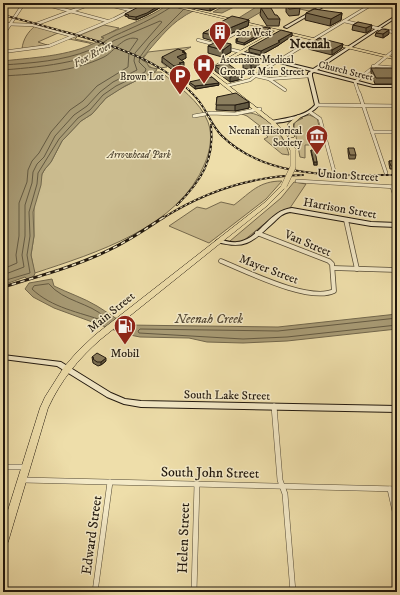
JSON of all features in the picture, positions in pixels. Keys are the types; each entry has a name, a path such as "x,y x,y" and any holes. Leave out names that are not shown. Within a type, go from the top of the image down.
{"main road":[{"path":"162,3 397,59"},
{"path":"279,31 212,68 211,72 291,137"},
{"path":"291,137 290,124 300,116"},
{"path":"274,122 292,148"},
{"name":"Main Street","path":"3,542 44,408 54,386 66,368 83,350 120,319 273,198 284,186 293,167 293,144 291,137"}],"street":[{"path":"34,25 93,3"},
{"path":"101,3 130,10"},
{"path":"3,52 47,46 108,22 145,3"},
{"path":"279,31 328,3"},
{"path":"228,86 250,80 278,61 374,3"},
{"path":"3,4 46,4 108,22"},
{"path":"3,35 24,4"},
{"path":"256,76 269,79 310,76 314,71 397,16"},
{"path":"344,21 397,33"},
{"path":"3,24 34,25 74,36"},
{"path":"214,44 236,32"},
{"name":"Church Street","path":"198,40 374,86 397,86"},
{"path":"386,173 355,81 397,48"},
{"path":"373,66 397,68"},
{"path":"274,122 300,116 315,109 316,105 310,76"},
{"path":"269,79 285,90"},
{"path":"316,105 397,106"},
{"path":"194,116 211,113 235,114 258,109"},
{"path":"310,112 318,116 321,121 334,171"},
{"path":"372,132 397,132"},
{"name":"Union Street","path":"297,181 397,187"},
{"path":"392,187 397,202"},
{"name":"Harrison Street","path":"219,241 232,245 241,244 282,213 289,210 376,225 397,225"},
{"path":"346,220 358,269"},
{"name":"Van Street","path":"257,233 329,262 332,264 333,268 397,270"},
{"name":"Mayer Street","path":"221,261 292,290 308,292 330,293 335,290 333,268"},
{"name":"South Lake Street","path":"3,357 53,362 66,368 109,395 133,403 397,409"},
{"path":"274,406 280,480 285,494 293,592"},
{"path":"3,466 26,467"},
{"name":"South John Street","path":"22,480 397,489"},
{"name":"Edward Street","path":"95,592 110,482"},
{"name":"Helen Street","path":"194,592 197,484"},
{"path":"390,489 397,520"}],"green space":[{"path":"324,3 309,11 277,4"},
{"path":"104,25 119,28 102,37 105,38 100,41 78,36"},
{"path":"35,26 58,33 38,42 47,45 22,49 26,36"},
{"name":"Arrowhead Park","path":"68,36 77,37 75,39 93,43 148,75 161,72 181,88 200,107 208,122 211,138 208,153 205,163 193,186 176,205 156,221 133,235 83,257 35,273 34,270 3,274 33,266 31,255 34,236 34,206 42,174 51,162 62,141 81,121 92,114 106,98 145,76 89,43 69,39 72,38"},
{"path":"191,47 161,62 167,67 153,69 142,60 148,52"},
{"path":"250,113 263,118 275,128 284,142 289,155 282,154 264,139 268,137 258,127 260,126 242,114"},
{"path":"309,115 317,118 324,145 305,145 305,158 300,157 294,126 295,122 303,118 296,120 293,124 294,137 291,124 298,118"},
{"path":"274,181 282,181 266,199 209,243 169,226 197,207 206,209 221,202 234,205 261,185"},
{"path":"294,182 306,184 290,208 279,212 243,241 230,241 281,198"}],"water":[{"name":"Fox River","path":"168,3 187,3 183,6 196,8 172,25 143,57 144,59 142,60 147,63 149,67 157,69 156,71 125,86 106,98 92,114 81,121 62,141 51,162 42,174 41,185 33,212 34,236 31,255 35,273 34,276 27,279 25,277 3,285 3,61 56,55 81,49 104,38 101,37 157,12"},
{"path":"237,3 285,3 273,5 247,20 237,19 261,4 236,6 222,13 213,12 220,8"},
{"path":"52,279 54,286 92,303 127,325 278,327 397,314 397,329 287,341 243,343 207,342 189,338 140,337 125,334 54,308 33,297 25,289 29,283"}],"building":[{"path":"146,3 163,3 147,13 136,17 125,14"},
{"path":"187,3 219,3 210,7"},
{"path":"286,5 297,5 300,8 289,9"},
{"path":"261,8 271,8 275,15 277,15 280,19 268,19"},
{"path":"314,9 342,13 331,19 306,13"},
{"path":"232,16 249,20 213,35 203,33 223,22 221,22"},
{"path":"358,22 372,25 366,28 353,25"},
{"path":"262,27 270,28 244,43 236,41 238,40 236,39"},
{"path":"382,29 389,30 383,34 376,33"},
{"path":"281,30 292,33 278,41 280,42 261,51 249,48"},
{"path":"319,38 343,44 332,50 308,45"},
{"path":"218,41 231,44 223,50 208,46"},
{"path":"178,49 186,53 177,57 184,62 179,63 181,64 174,66 162,57"},
{"path":"252,58 259,60 251,65 243,63"},
{"path":"227,63 242,74 230,77 215,66"},
{"path":"371,68 392,68 396,75 393,75 394,78 376,78"},
{"path":"212,77 219,83 195,86 189,82"},
{"path":"236,93 249,102 235,105 216,105 217,97"},
{"path":"348,148 354,148 356,155 350,155"},
{"path":"311,150 315,150 317,162 314,162"},
{"path":"397,160 397,166 391,166 389,161"},
{"path":"97,353 106,358 101,362 97,362 92,357"}],"railway":[{"path":"273,3 278,4"},
{"path":"3,15 96,41 120,49 153,64 190,91 205,110 213,125 221,135 239,150 259,160 304,172 351,175 397,175"},
{"path":"177,205 193,187 204,169 211,149 211,125"},
{"path":"163,218 196,200 230,187 265,178 303,175"},
{"path":"3,287 85,261 125,242 164,217"}],"place":[{"name":"201 West","path":"220,52"},
{"name":"Ascension Medical Group at Main Street","path":"204,84"},
{"name":"Brown Lot","path":"180,96"},
{"name":"Neenah Historical Society","path":"317,156"},
{"name":"Mobil","path":"125,346"}],"district":[{"name":"Neenah","path":"310,43"}],"water label":[{"name":"Neenah Creek","path":"209,318"}]}
